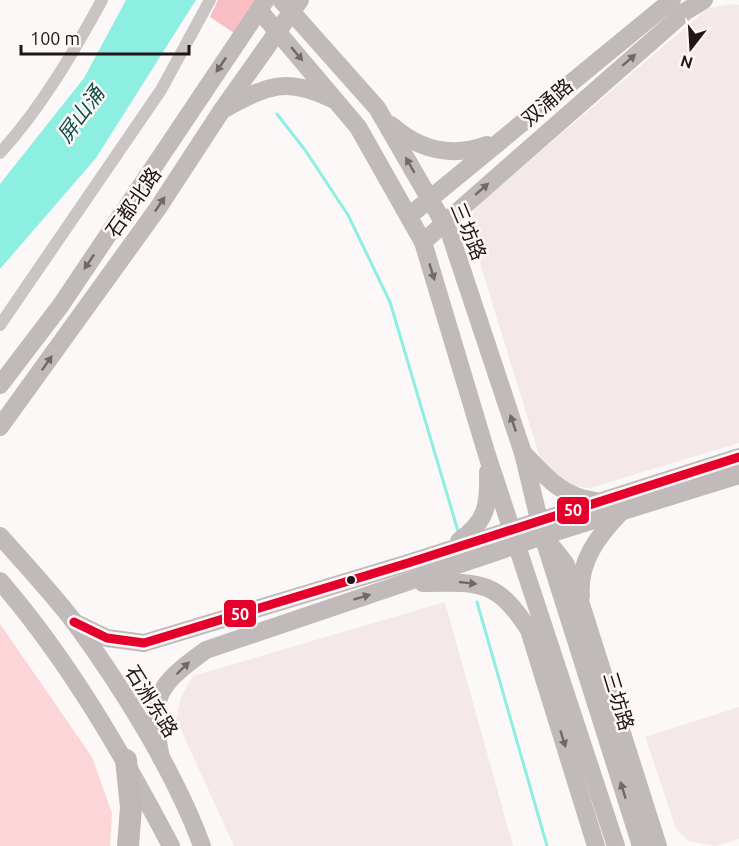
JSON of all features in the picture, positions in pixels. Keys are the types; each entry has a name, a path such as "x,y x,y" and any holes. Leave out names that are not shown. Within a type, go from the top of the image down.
{"highway":[{"path":"126,760 131,807 128,846"}],"main road":[{"name":"双涌路","path":"409,216 672,0"},
{"name":"双涌路","path":"423,242 686,11 704,0"},
{"name":"三坊路","path":"291,4 380,113 445,222 523,453 541,528 653,845"},
{"name":"石都北路","path":"0,427 210,130 291,4"},
{"path":"262,5 277,29 358,127"},
{"name":"石都北路","path":"3,382 61,305 262,5"},
{"path":"222,110 253,93 283,84 302,87 336,100"},
{"path":"500,140 467,152 434,150 416,143 368,103 359,104 353,116 423,242 487,455 616,846"},
{"path":"185,118 195,111 202,111 211,118 210,130"},
{"path":"3,382 4,394 11,399 19,399 26,393"},
{"path":"523,453 548,479 568,494 600,501"},
{"path":"74,622 107,638 126,643 144,644 412,575 477,528 488,497 487,455"},
{"path":"161,758 154,726 158,695 183,666 206,650 541,528 600,501 739,457"},
{"path":"541,528 620,513 739,475"},
{"path":"581,606 580,584 585,561 607,527 620,513"},
{"path":"541,528 565,563 581,606 653,845"},
{"name":"石洲东路","path":"0,536 74,622 161,758 202,846"},
{"path":"447,550 515,537"},
{"path":"28,569 17,562 9,562 2,570 2,584 81,690 126,760 171,846"},
{"path":"412,575 478,584 504,597 515,609 529,630 596,846"},
{"path":"194,630 190,635 194,644 206,650"}],"street":[{"path":"0,153 21,130 81,39 102,0"},
{"path":"0,325 160,90 210,0"}],"shaded area":[{"path":"218,0 256,0 234,33 210,17"},
{"path":"739,5 739,443 590,488 569,486 551,474 540,458 470,231 470,220 476,207 708,8"},
{"path":"445,602 513,846 234,846 176,719 182,695 193,676"},
{"path":"0,624 92,757 112,813 110,846 0,846"},
{"path":"739,707 739,839 715,846 689,841 676,829 645,737"}],"water":[{"name":"屏山涌","path":"126,0 196,0 96,158 0,269 0,184 84,78"}],"waterway":[{"path":"277,114 305,150 348,215 390,302 458,531"},
{"path":"477,602 547,846"}],"transit line":[{"name":"50","path":"74,622 107,638 144,643 408,563 739,457"}]}
